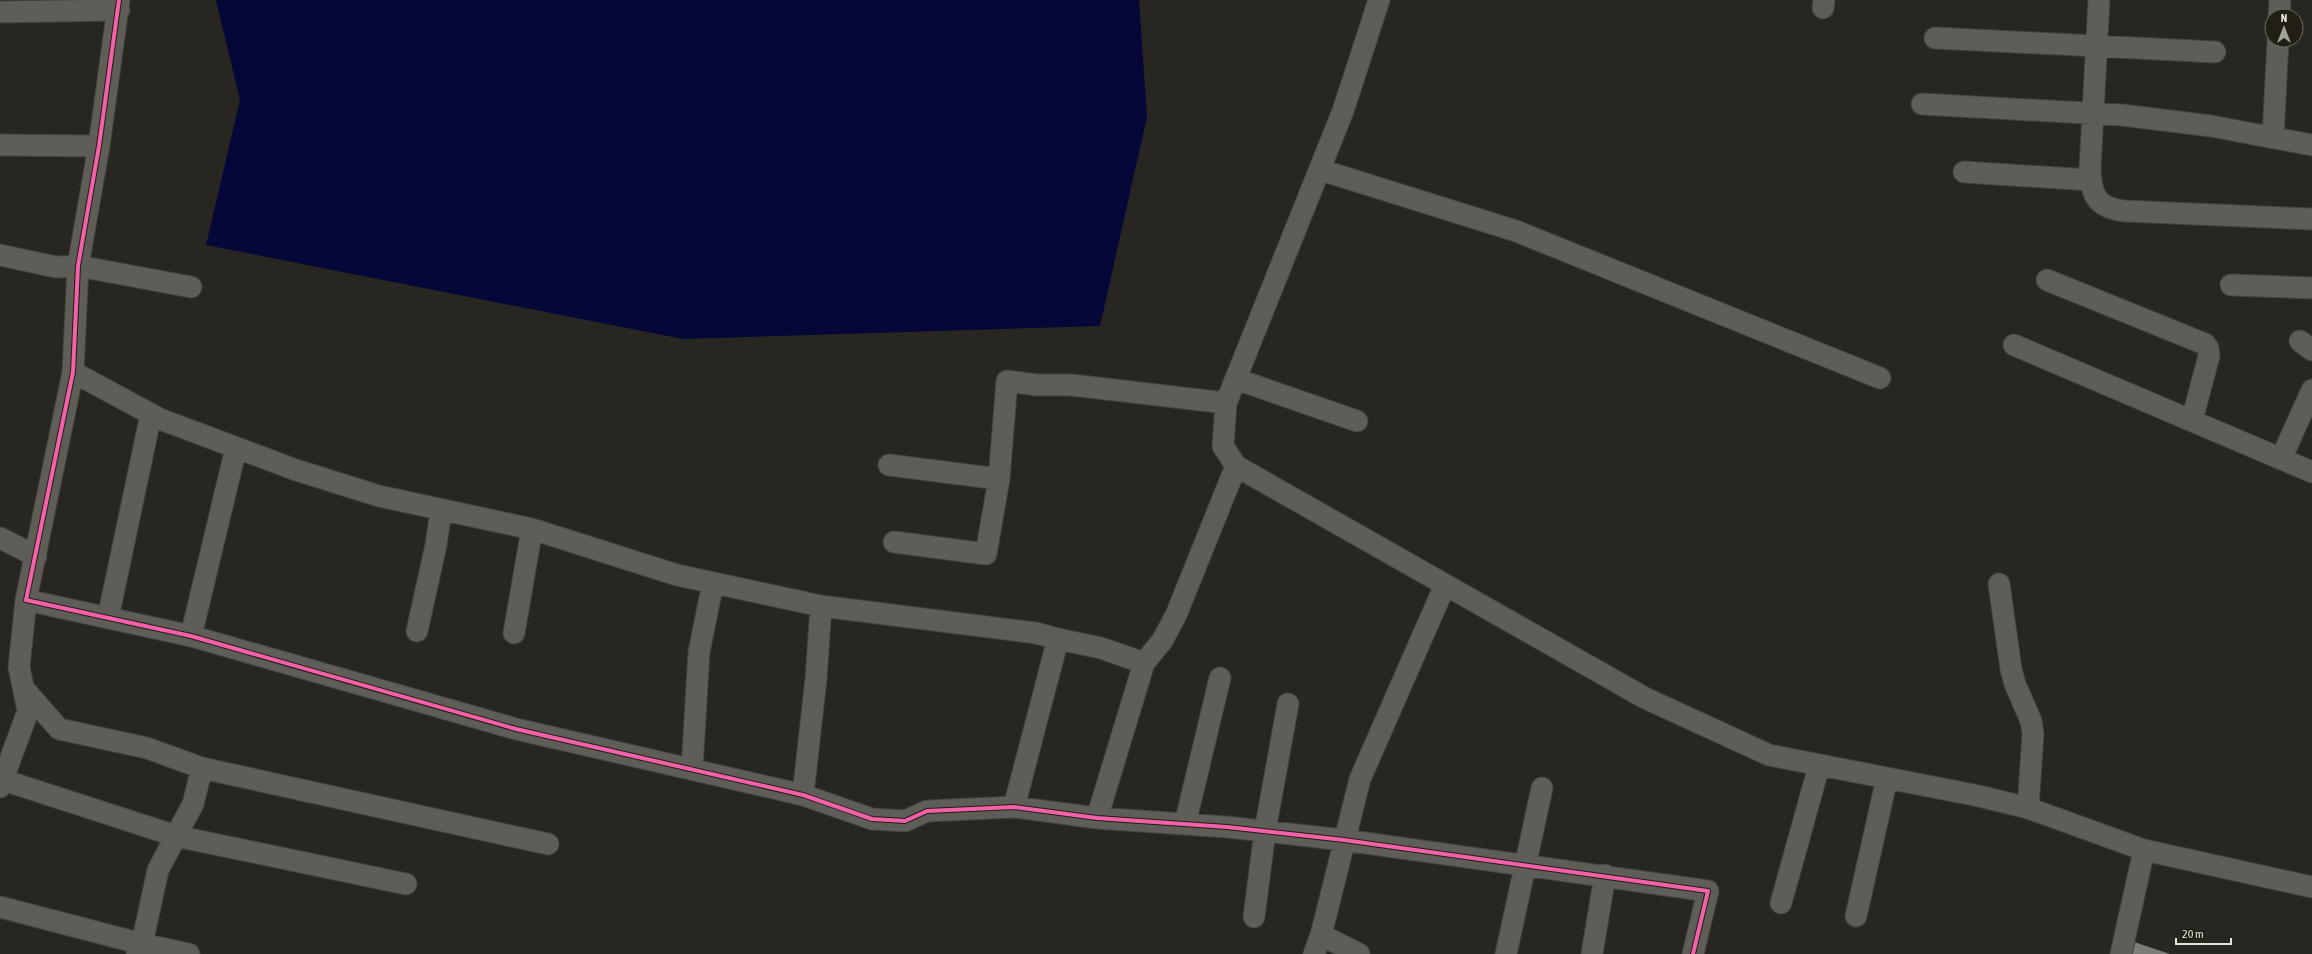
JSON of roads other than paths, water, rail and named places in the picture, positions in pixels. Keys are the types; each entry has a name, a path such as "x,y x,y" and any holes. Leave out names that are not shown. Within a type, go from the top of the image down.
{"street":[{"path":"1379,0 1343,111 1321,170 1226,403 1223,446 1236,466 1645,698 1769,755 2028,808 2144,850 2312,888"},
{"path":"2099,0 2092,113 2090,180 2097,200 2104,206 2118,210 2312,219"},
{"path":"0,12 52,6 119,5 100,146 78,266 73,372 26,600 19,667 28,711 1,783 176,836 406,884"},
{"path":"1935,38 2215,52"},
{"path":"2273,138 2278,48"},
{"path":"1922,104 2092,113 2174,121 2312,145"},
{"path":"0,145 100,146"},
{"path":"1321,170 1516,231 1880,378"},
{"path":"1964,172 2090,180"},
{"path":"0,255 56,267 78,266 191,287"},
{"path":"2047,280 2205,344 2210,353 2192,420"},
{"path":"2231,285 2312,288"},
{"path":"2014,345 2312,472"},
{"path":"73,372 151,414 296,470 379,496 532,529 677,575 713,583 821,606 1036,633 1101,648 1144,663"},
{"path":"1236,379 1357,421"},
{"path":"894,542 986,554 999,479 1007,381 1037,385 1072,385 1226,403"},
{"path":"2281,459 2312,390"},
{"path":"108,618 151,414"},
{"path":"191,636 236,448"},
{"path":"889,465 999,479"},
{"path":"1097,818 1144,663 1162,640 1176,616 1236,466"},
{"path":"417,631 436,545 441,510"},
{"path":"514,633 532,529"},
{"path":"0,538 36,556"},
{"path":"692,768 699,652 713,583"},
{"path":"1999,584 2013,676 2031,721 2033,734 2028,808"},
{"path":"1314,954 1321,935 1360,779 1445,585"},
{"path":"26,600 191,636 516,729 692,768 803,795 872,819 905,821 927,811 1014,807 1097,818 1265,831 1344,840 1526,867 1605,875 1708,891 1693,954"},
{"path":"803,795 816,679 821,606"},
{"path":"1014,807 1058,639"},
{"path":"1185,824 1220,678"},
{"path":"24,689 59,729 147,748 202,768 548,844"},
{"path":"1254,917 1265,831 1288,704"},
{"path":"1781,903 1819,766"},
{"path":"139,949 158,870 193,804 202,768"},
{"path":"1856,916 1887,778"},
{"path":"1506,954 1542,788"},
{"path":"2121,954 2144,850"},
{"path":"1592,954 1605,875"},
{"path":"0,907 139,949 189,954"},
{"path":"1321,935 1359,954"}]}
